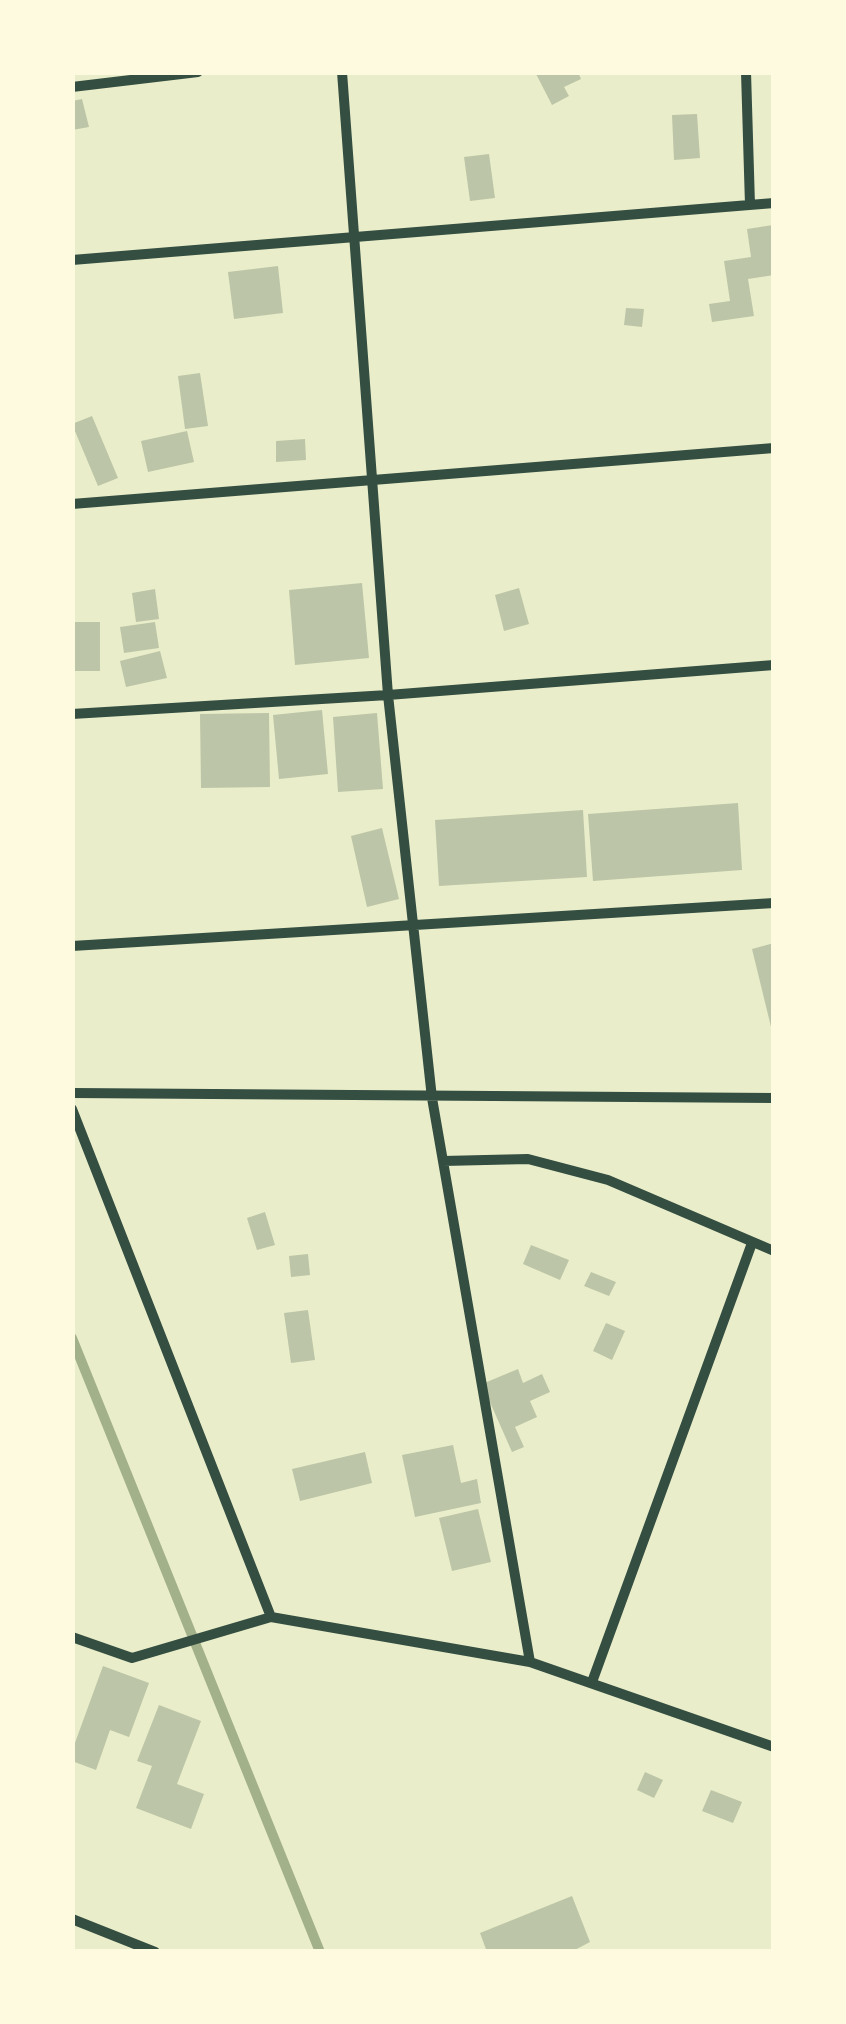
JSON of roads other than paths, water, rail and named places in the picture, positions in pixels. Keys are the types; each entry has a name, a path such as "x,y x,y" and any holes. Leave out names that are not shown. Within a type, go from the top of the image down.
{"street":[{"path":"72,87 198,72"},
{"path":"342,72 388,695 432,1098 530,1662"},
{"path":"746,72 750,205"},
{"path":"72,260 774,203"},
{"path":"72,504 774,448"},
{"path":"72,714 388,695 774,665"},
{"path":"72,946 774,903"},
{"path":"72,1094 774,1098"},
{"path":"72,1109 271,1617"},
{"path":"443,1160 528,1160 608,1180 774,1251"},
{"path":"592,1682 752,1243"},
{"path":"72,1637 132,1658 271,1617 530,1662 774,1747"},
{"path":"72,1919 155,1952"}],"waterway":[{"path":"72,1338 320,1952"}]}
